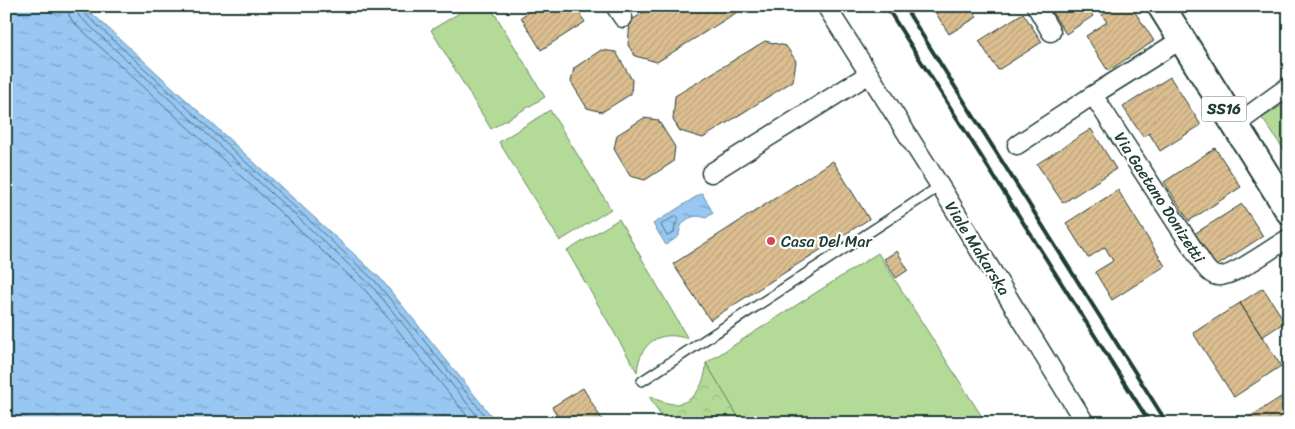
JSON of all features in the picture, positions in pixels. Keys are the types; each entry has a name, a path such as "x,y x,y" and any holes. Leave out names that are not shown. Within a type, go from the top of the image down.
{"main road":[{"name":"SS16","path":"1161,6 1234,126 1289,211"}],"street":[{"name":"Viale Makarska","path":"826,6 940,186 1085,423"},
{"path":"1036,6 1051,32"},
{"path":"1017,144 1182,39"},
{"path":"711,173 870,74"},
{"path":"1234,126 1289,86"},
{"name":"Via Gaetano Donizetti","path":"1093,95 1205,267 1212,274 1217,276 1229,275 1289,238"}],"lane":[{"path":"642,382 940,186"}],"green space":[{"path":"471,6 490,6 545,97 491,129 431,30"},
{"path":"1289,101 1289,157 1262,118"},
{"path":"550,110 611,209 560,241 499,142"},
{"path":"619,219 688,339 669,336 653,340 642,353 637,372 567,251"},
{"path":"878,253 986,423 742,423 706,363"},
{"path":"706,363 742,423 665,423 649,396 662,402 673,404 689,400 700,388"}],"water":[{"path":"6,6 84,6 380,278 497,423 6,423"},
{"path":"702,193 713,213 706,218 701,216 691,217 681,226 679,236 666,245 653,224"}],"building":[{"path":"538,6 574,6 585,22 541,50 521,17"},
{"path":"654,6 747,6 657,62 635,56 628,45 630,21"},
{"path":"971,6 977,17 949,34 932,7"},
{"path":"1048,6 1086,6 1093,16 1066,34"},
{"path":"1116,6 1131,6 1154,41 1108,71 1086,36 1107,22 1102,15"},
{"path":"1023,13 1042,42 998,70 979,41"},
{"path":"765,41 786,46 796,61 793,81 703,138 680,131 673,120 675,96"},
{"path":"601,50 616,52 632,80 631,94 602,112 587,108 571,82 574,68"},
{"path":"1170,77 1201,125 1160,151 1149,133 1143,137 1123,107"},
{"path":"644,118 658,120 675,147 673,162 645,180 630,176 614,149 617,135"},
{"path":"1091,129 1116,169 1063,203 1037,164"},
{"path":"1215,148 1241,187 1189,221 1164,182"},
{"name":"Casa Del Mar","path":"833,161 869,219 710,320 673,264"},
{"path":"1118,190 1165,266 1112,300 1095,272 1113,261 1105,247 1088,258 1066,223"},
{"path":"1242,204 1263,236 1215,267 1194,234"},
{"path":"897,251 908,270 896,278 884,259"},
{"path":"1263,288 1285,322 1262,337 1240,303"},
{"path":"1240,303 1281,366 1234,397 1193,333"},
{"path":"583,388 604,423 562,423 552,407"},
{"path":"1289,392 1289,423 1251,423 1248,418"}],"railway":[{"path":"886,6 1150,423"},
{"path":"904,6 1167,423"}],"place":[{"name":"Casa Del Mar","path":"771,241"}]}
